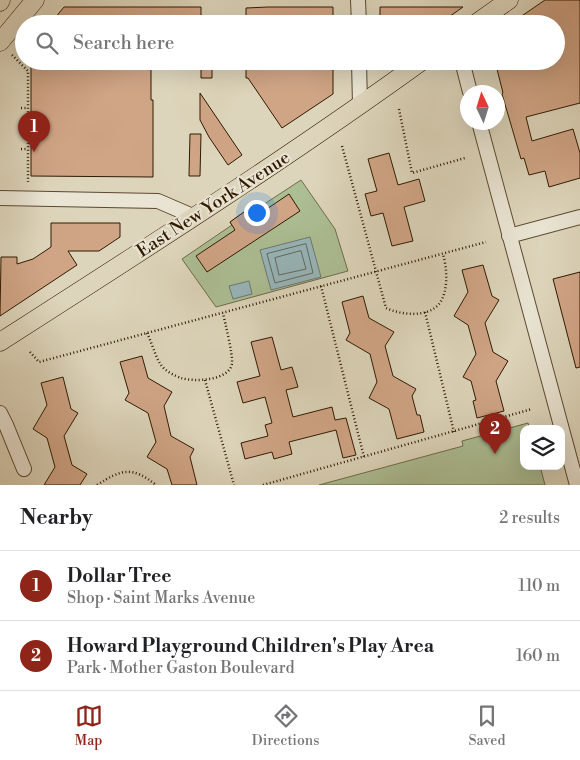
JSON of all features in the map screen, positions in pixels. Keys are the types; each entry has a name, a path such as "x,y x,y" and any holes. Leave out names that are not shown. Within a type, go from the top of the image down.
{"main road":[{"path":"22,15 35,0"},
{"path":"488,15 509,0"},
{"path":"0,42 15,24"},
{"name":"East New York Avenue","path":"0,342 195,216 360,106 410,70"}],"street":[{"path":"358,0 359,15"},
{"path":"359,70 360,106"},
{"path":"464,70 468,85"},
{"path":"480,130 577,485"},
{"path":"0,198 158,201 195,216"},
{"path":"510,236 580,217"},
{"path":"0,413 24,469"}],"path":[{"path":"12,55 15,58"},
{"path":"27,70 28,182"},
{"path":"21,108 28,108"},
{"path":"399,109 412,174 465,158"},
{"path":"342,146 386,308 412,315 425,312 438,305 445,289 446,265 443,254"},
{"path":"21,149 28,149"},
{"path":"30,352 39,362 486,242"},
{"path":"321,286 364,458"},
{"path":"425,312 454,432"},
{"path":"147,333 162,366 170,373 180,378 206,380 218,378 228,371 232,363 223,313"},
{"path":"206,380 234,485"},
{"path":"263,485 532,409"},
{"path":"96,485 126,471 143,475 156,485"}],"green space":[{"path":"301,180 335,229 348,271 216,307 182,259 232,225 230,222 244,212 246,216"},
{"path":"520,425 520,470 541,470 545,485 319,485 463,446 462,441"}],"water":[{"path":"310,237 321,277 271,290 260,250"},
{"path":"249,281 252,294 233,299 229,286"}],"building":[{"path":"545,0 580,0 580,103 526,117 532,141 573,129 580,153 580,178 549,187 545,171 529,175 524,158 521,159 505,104 505,85 501,85 497,70 565,70 565,15 523,15"},
{"path":"64,7 201,7 201,15 57,15"},
{"path":"333,7 333,15 246,15 246,8"},
{"path":"380,7 463,7 452,15 380,15"},
{"path":"31,70 151,70 153,177 31,176"},
{"path":"201,70 212,70 212,78 201,78"},
{"path":"246,70 333,70 333,94 282,128 248,78 246,78"},
{"path":"200,93 242,155 228,165 200,120"},
{"path":"190,134 201,134 200,176 189,176"},
{"path":"389,153 398,185 419,179 425,201 404,207 413,241 392,246 383,213 371,216 365,194 377,191 368,159"},
{"path":"289,194 300,211 207,272 196,256 235,230 230,222 244,212 249,221"},
{"path":"51,223 120,223 120,237 99,251 68,251 77,265 0,316 1,257 17,257 17,264 33,259 51,247"},
{"path":"483,265 492,296 499,300 485,323 493,352 508,361 496,381 504,411 477,418 473,401 476,400 471,381 463,377 476,354 468,325 454,316 468,292 462,270"},
{"path":"580,272 580,367 576,368 553,279"},
{"path":"363,296 369,318 394,332 385,346 393,376 416,389 412,396 417,415 420,415 424,432 397,439 389,409 369,398 377,382 370,354 346,340 350,333 342,302"},
{"path":"272,337 281,370 292,367 298,387 286,390 293,417 332,407 335,420 346,418 356,455 343,458 336,430 289,442 292,454 274,459 272,452 245,459 241,443 268,436 265,425 272,423 265,397 243,403 237,382 260,376 251,342"},
{"path":"142,356 148,378 172,392 164,406 171,436 194,449 190,457 197,485 172,485 167,469 147,457 156,442 148,413 125,400 129,393 120,362"},
{"path":"63,377 71,409 78,413 64,436 72,465 87,474 80,485 44,485 55,467 47,438 33,429 47,405 41,383"}],"place":[{"name":"Dollar Tree","path":"34,152"},
{"name":"Howard Playground Children's Play Area","path":"495,454"}]}
